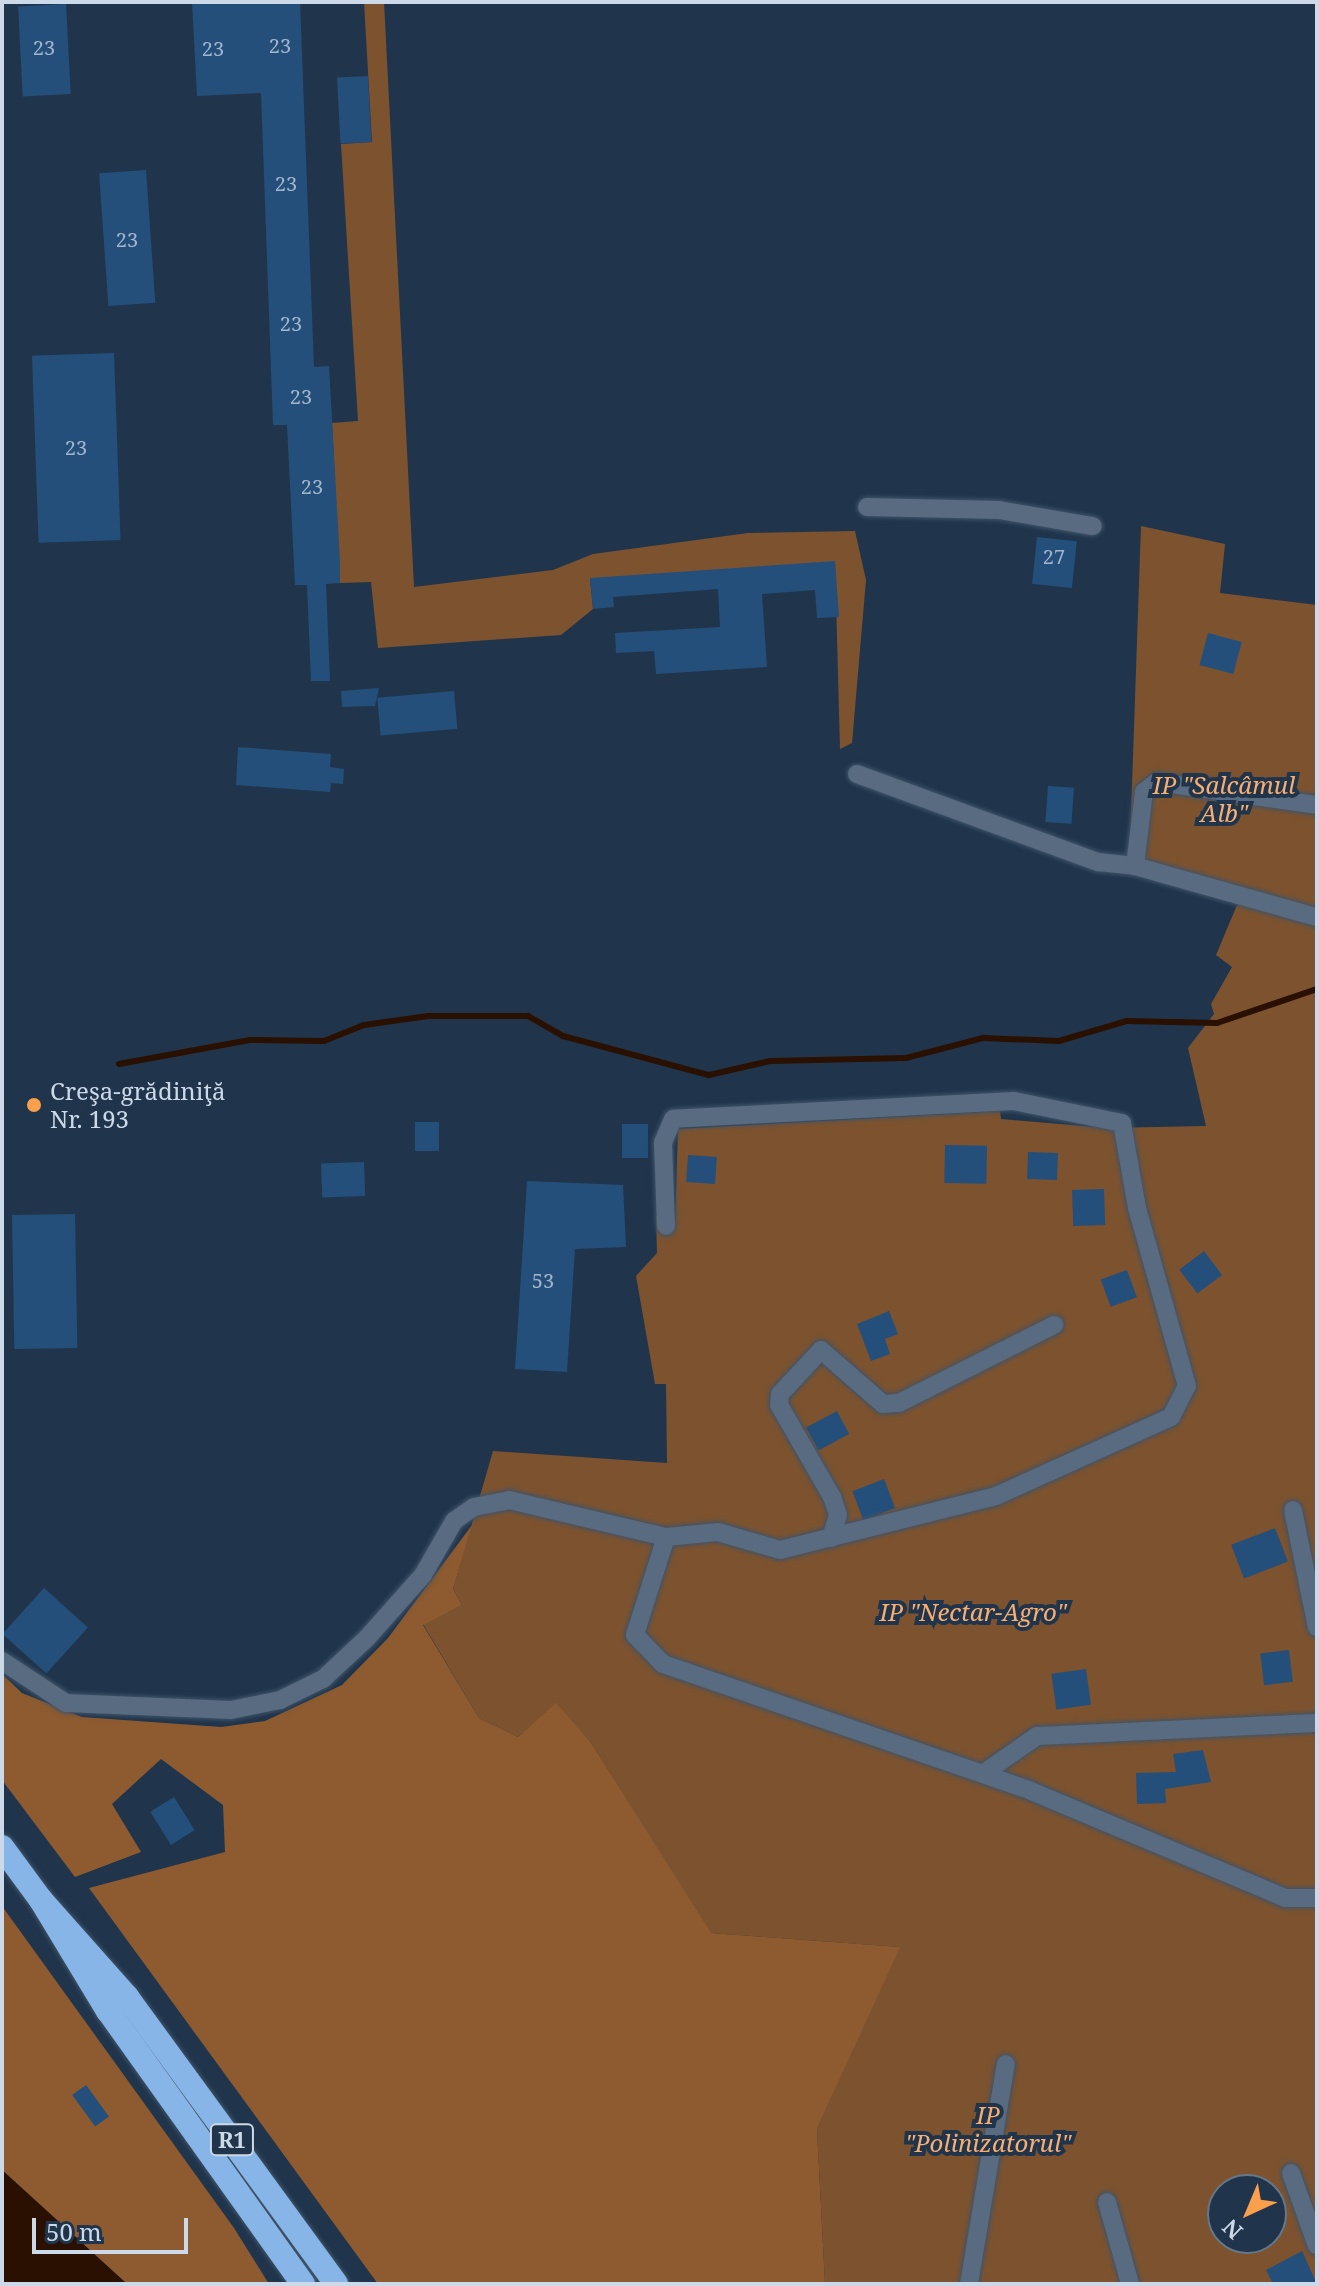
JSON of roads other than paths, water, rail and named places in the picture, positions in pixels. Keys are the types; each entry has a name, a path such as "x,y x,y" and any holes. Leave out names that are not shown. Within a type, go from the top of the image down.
{"highway":[{"path":"2,1847 41,1900 108,2011 303,2284"},
{"name":"R1","path":"41,1900 127,1997 336,2284"}],"street":[{"path":"867,507 999,510 1093,526"},
{"path":"857,774 1098,862 1135,866 1317,917"},
{"path":"1135,866 1144,792 1157,782 1317,805"},
{"path":"2,1661 66,1703 231,1710 280,1700 323,1679 423,1575 454,1521 474,1507 509,1500 666,1537 718,1532 780,1550 996,1496 1171,1417 1187,1386 1140,1222 1122,1123 1014,1101 673,1119 663,1143 666,1226"},
{"path":"831,1538 838,1515 832,1497 779,1405 780,1394 821,1350 883,1404 899,1403 1054,1325"},
{"path":"1293,1510 1317,1628"},
{"path":"666,1537 637,1619 643,1651 663,1664 984,1773 1285,1898 1317,1898"},
{"path":"984,1773 1037,1736 1317,1723"},
{"path":"969,2284 1006,2064"},
{"path":"1291,2173 1317,2246"},
{"path":"1107,2202 1130,2284"}],"waterway":[{"path":"119,1064 250,1040 324,1041 364,1025 428,1016 528,1016 563,1036 709,1075 770,1061 906,1058 983,1038 1059,1041 1127,1021 1217,1023 1317,989"}],"place":[{"name":"Creşa-grădiniţă Nr. 193","path":"34,1105"}],"park label":[{"name":"IP \"Salcâmul Alb\"","path":"1224,799"},
{"name":"IP \"Nectar-Agro\"","path":"973,1612"},
{"name":"IP \"Polinizatorul\"","path":"988,2129"}]}
